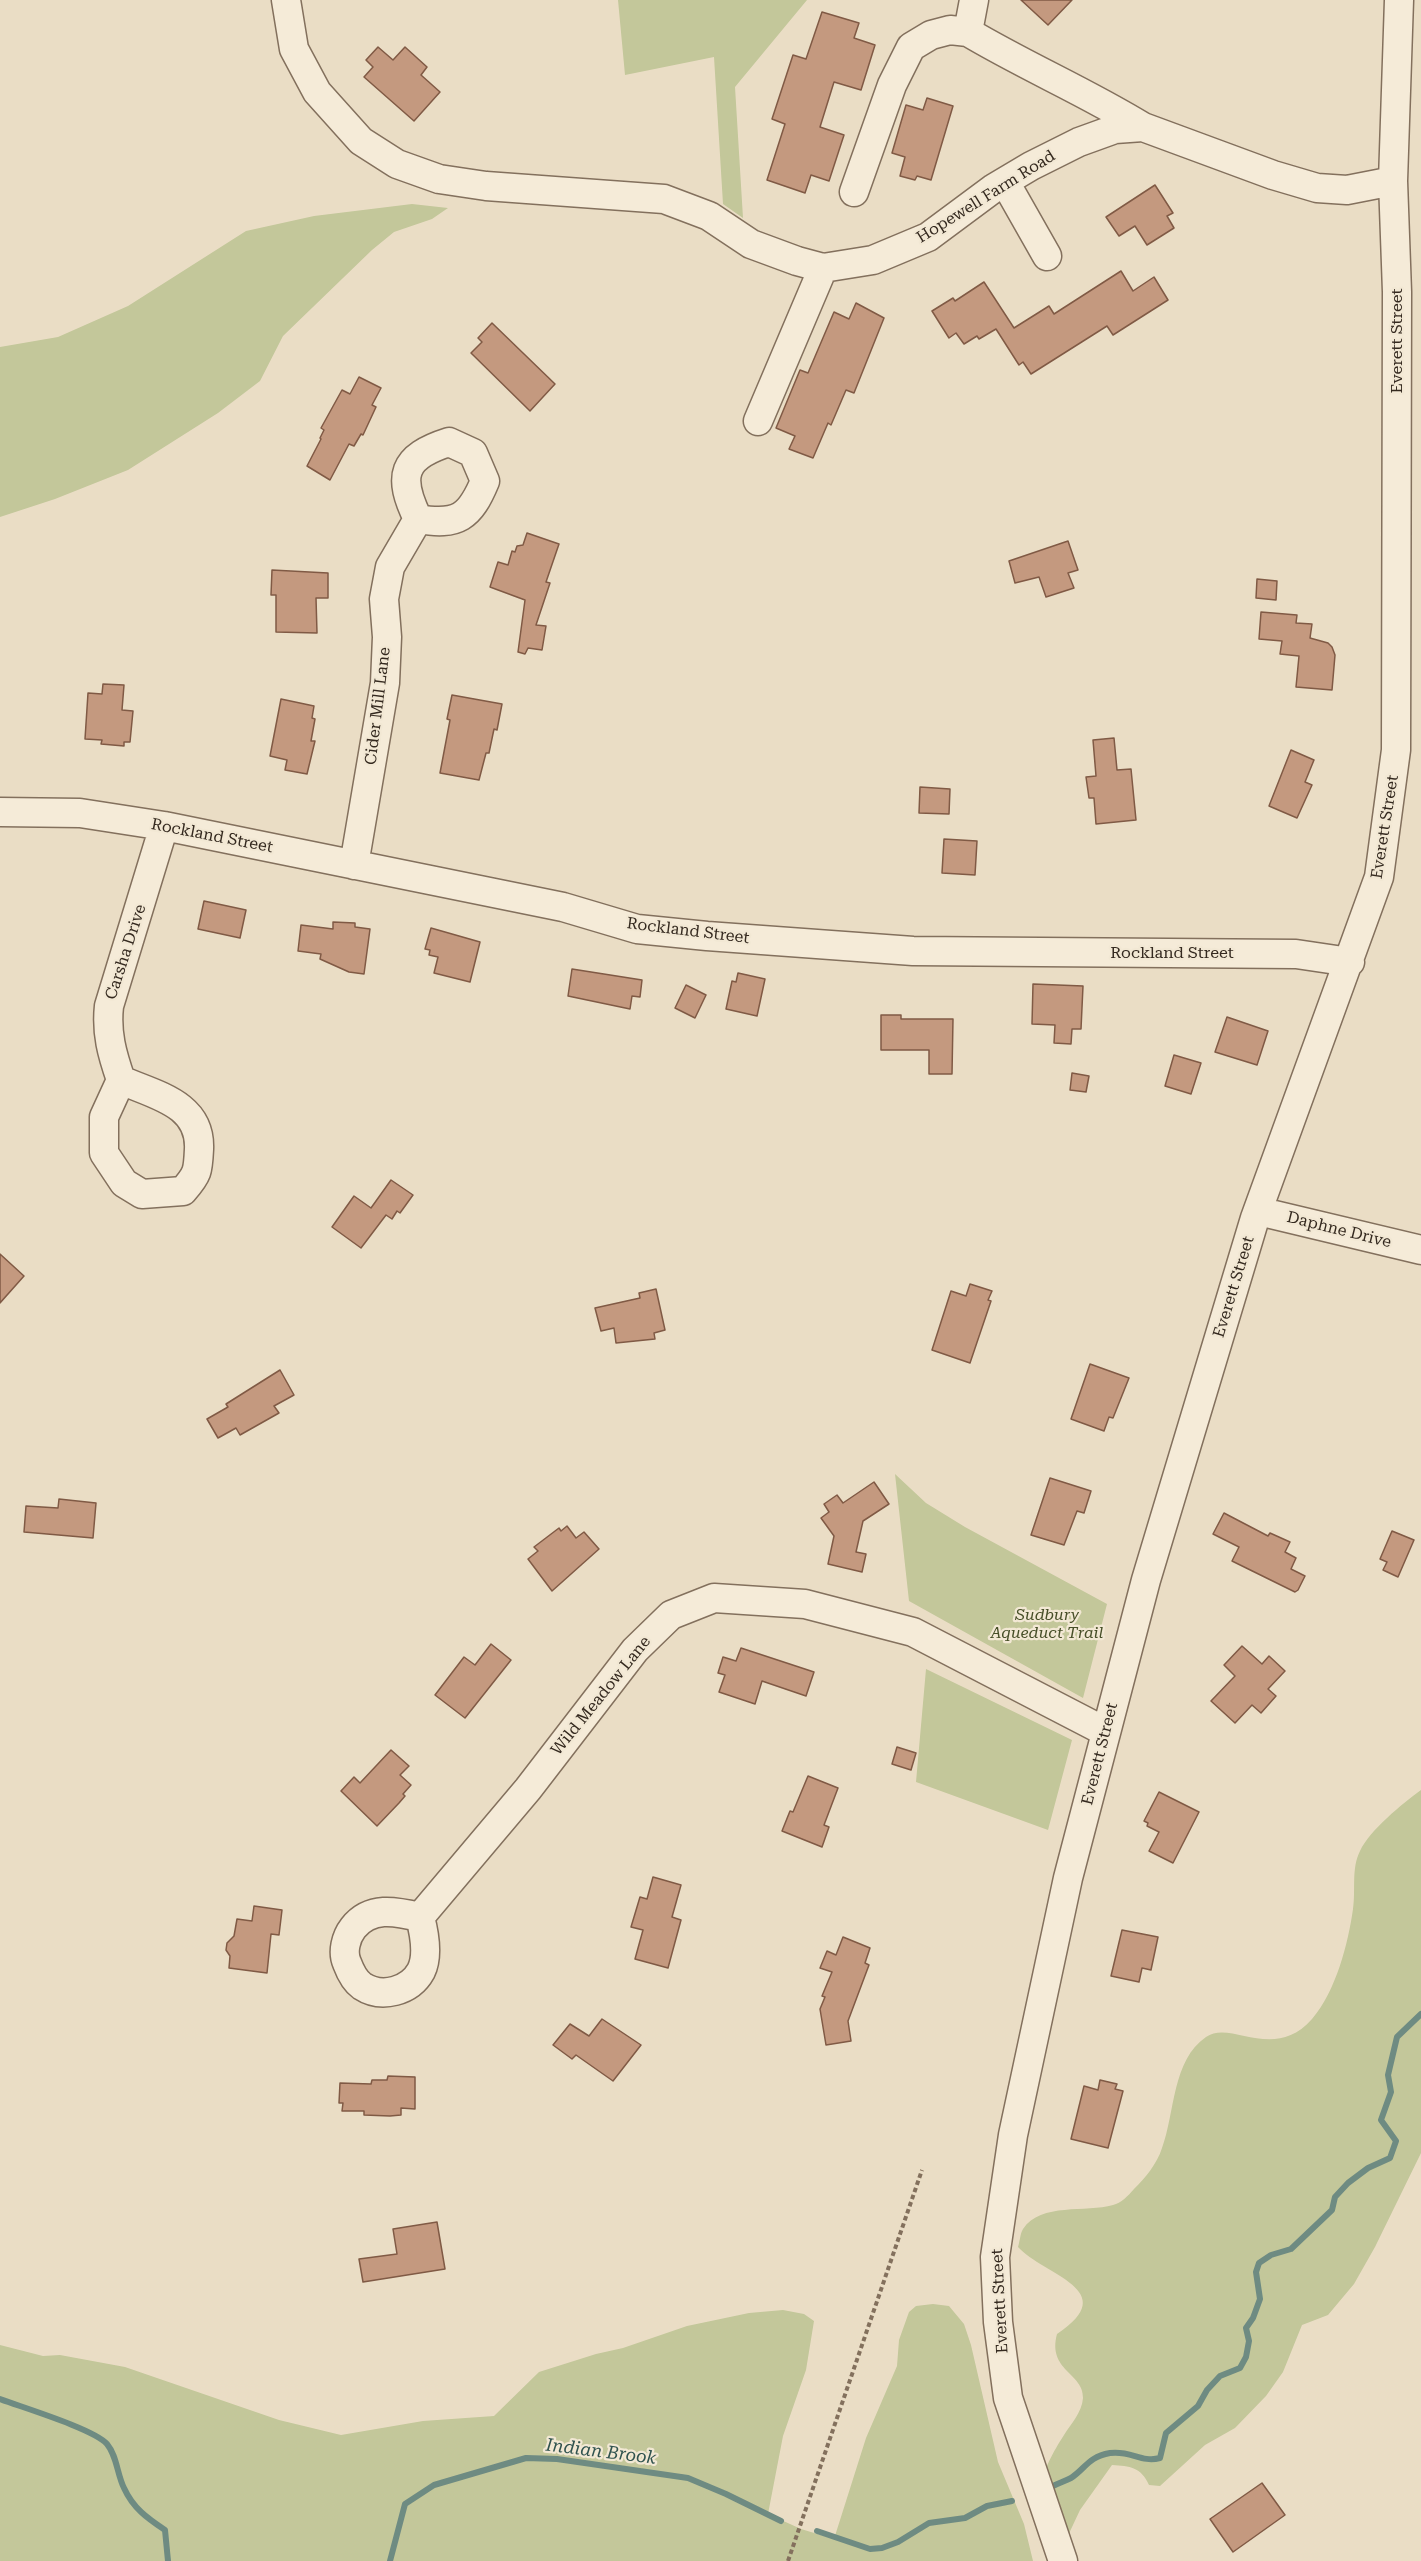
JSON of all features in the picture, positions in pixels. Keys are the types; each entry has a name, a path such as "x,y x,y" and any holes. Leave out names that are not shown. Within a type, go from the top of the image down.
{"street":[{"name":"Hopewell Farm Road","path":"286,0 294,49 316,92 361,141 397,164 439,179 486,186 664,199 709,216 751,244 823,268 873,261 928,237 1005,182 1079,142 1115,129 1143,127 1273,175 1317,188 1347,190 1393,181"},
{"path":"968,32 974,0"},
{"name":"Everett Street","path":"1063,2561 1008,2398 998,2322 996,2257 1007,2174 1027,2066 1068,1878 1146,1580 1258,1210 1379,877 1396,750 1397,292 1393,181 1399,0"},
{"path":"854,192 892,85 911,47 931,35 950,30 968,32 1008,56 1102,101 1143,127"},
{"path":"1005,182 1047,256"},
{"path":"758,421 823,268"},
{"name":"Cider Mill Lane","path":"354,865 385,683 387,637 384,599 390,567 418,519"},
{"name":"Rockland Street","path":"0,812 80,813 164,826 564,907 637,929 913,951 1296,954 1350,962"},
{"name":"Carsha Drive","path":"121,1080 111,1053 106,1027 109,1006 164,826"},
{"name":"Daphne Drive","path":"1258,1210 1421,1250"},
{"name":"Wild Meadow Lane","path":"420,1917 528,1789 635,1650 671,1615 714,1598 805,1604 912,1632 1106,1732"}],"path":[{"path":"789,2561 922,2170"}],"green space":[{"path":"618,0 807,0 735,87 743,218 723,204 714,57 625,75"},
{"path":"412,204 448,208 432,219 394,232 372,250 283,336 260,381 218,413 128,470 55,499 0,517 0,347 58,337 128,306 246,231 314,216"},
{"name":"Sudbury Aqueduct Trail","path":"895,1474 926,1503 965,1527 1107,1604 1083,1698 909,1601"},
{"path":"926,1669 1072,1740 1048,1830 916,1782"},
{"path":"1421,1790 1421,2153 1375,2247 1354,2284 1328,2315 1302,2325 1283,2372 1266,2396 1235,2428 1205,2445 1160,2486 1149,2485 1139,2471 1112,2465 1080,2510 1065,2542 1049,2503 1043,2477 1061,2439 1081,2408 1082,2390 1061,2364 1055,2346 1057,2334 1076,2319 1083,2306 1081,2295 1072,2284 1018,2247 1022,2231 1031,2221 1041,2215 1113,2205 1122,2201 1129,2194 1157,2160 1181,2073 1195,2047 1206,2037 1216,2033 1228,2033 1254,2038 1282,2038 1297,2032 1312,2019 1328,1995 1340,1967 1353,1909 1355,1872 1360,1851 1379,1826"},
{"path":"933,2304 949,2306 964,2324 998,2462 1024,2524 1033,2561 0,2561 0,2345 43,2356 60,2355 125,2367 279,2420 341,2435 423,2421 494,2416 539,2372 623,2348 687,2326 749,2313 783,2310 804,2314 814,2321 806,2370 783,2436 768,2514 801,2529 834,2539 866,2438 897,2366 899,2340 909,2312 916,2306"}],"building":[{"path":"1021,0 1072,0 1048,25"},
{"path":"822,12 859,23 854,38 875,45 861,90 834,82 820,127 844,135 829,181 811,175 805,193 767,180 785,124 772,119 793,55 806,59"},
{"path":"378,47 393,60 405,47 427,67 421,75 440,92 414,121 364,77 373,67 366,60"},
{"path":"927,98 953,106 931,180 917,176 915,180 900,176 905,157 892,153 906,105 923,110"},
{"path":"1155,185 1173,213 1167,216 1174,228 1147,245 1135,226 1119,236 1106,217"},
{"path":"1121,271 1133,291 1154,277 1168,300 1113,335 1107,326 1031,374 1023,362 1019,365 996,329 979,339 977,336 964,344 956,333 949,338 932,311 953,298 955,301 984,282 1014,328 1049,306 1054,314"},
{"path":"856,303 884,318 854,393 846,390 813,458 789,449 795,436 776,428 800,370 808,373 834,312 849,319"},
{"path":"492,323 555,384 530,411 471,353 482,342 478,338"},
{"path":"359,377 381,388 372,405 376,407 363,435 361,434 354,446 349,444 330,480 307,466 321,439 324,430 321,428 342,390 350,394"},
{"path":"527,533 559,544 546,582 550,583 536,625 546,626 542,650 528,648 525,654 518,652 525,600 490,587 498,562 508,565 512,551 515,552 517,546 523,545"},
{"path":"1068,541 1078,570 1068,573 1074,588 1046,597 1039,577 1015,583 1009,561"},
{"path":"272,570 328,573 328,598 316,598 317,633 276,632 276,595 271,595"},
{"path":"1257,579 1277,581 1276,600 1256,598"},
{"path":"1261,612 1297,615 1296,623 1312,624 1310,638 1328,643 1335,655 1332,690 1296,687 1299,656 1280,654 1282,641 1259,639"},
{"path":"103,684 124,685 122,710 133,711 130,742 124,742 124,746 101,744 102,740 85,739 88,693 102,694"},
{"path":"452,695 502,704 497,730 494,729 489,753 486,753 479,780 440,773 450,720 447,719"},
{"path":"281,699 314,706 312,718 315,719 311,741 315,741 307,774 285,770 287,760 270,756"},
{"path":"1114,738 1117,770 1131,769 1136,820 1096,824 1094,798 1089,798 1086,777 1096,776 1093,740"},
{"path":"1291,750 1314,760 1305,782 1312,785 1297,818 1269,806"},
{"path":"920,787 950,789 949,814 919,813"},
{"path":"944,839 977,841 975,875 942,873"},
{"path":"204,901 246,910 240,938 198,929"},
{"path":"333,922 355,923 355,927 370,929 364,974 349,972 320,959 321,954 298,951 301,925 333,929"},
{"path":"431,928 480,942 470,982 434,973 438,957 429,955 430,950 425,949"},
{"path":"572,969 642,980 640,997 632,996 630,1009 568,996"},
{"path":"738,973 765,979 757,1016 726,1009 732,981 736,982"},
{"path":"1033,984 1083,986 1081,1029 1072,1029 1071,1044 1054,1043 1055,1025 1032,1024"},
{"path":"686,985 706,995 695,1018 675,1008"},
{"path":"881,1015 901,1015 901,1019 953,1019 952,1074 929,1074 929,1050 881,1050"},
{"path":"1227,1017 1268,1031 1257,1065 1215,1052"},
{"path":"1174,1055 1201,1063 1191,1094 1165,1086"},
{"path":"1072,1073 1089,1076 1086,1092 1070,1090"},
{"path":"391,1180 413,1195 400,1213 397,1211 392,1219 386,1215 361,1248 332,1227 354,1196 371,1208"},
{"path":"0,1254 24,1276 0,1303"},
{"path":"970,1284 992,1291 988,1300 991,1301 970,1363 932,1350 951,1291 966,1296"},
{"path":"656,1289 665,1330 654,1333 655,1339 616,1343 614,1328 601,1331 595,1308 640,1298 639,1293"},
{"path":"1090,1364 1129,1378 1113,1418 1109,1417 1104,1431 1071,1419"},
{"path":"280,1370 294,1395 274,1406 279,1413 240,1435 236,1428 218,1438 207,1419 228,1407 226,1404"},
{"path":"1050,1478 1091,1491 1084,1513 1077,1511 1064,1545 1031,1535"},
{"path":"874,1482 889,1504 863,1521 856,1552 866,1554 862,1572 828,1564 834,1536 821,1518 829,1512 824,1504 837,1495 843,1503"},
{"path":"59,1499 96,1503 93,1538 24,1532 26,1506 58,1508"},
{"path":"1224,1513 1268,1536 1270,1533 1290,1542 1285,1552 1296,1558 1291,1569 1305,1576 1298,1590 1295,1592 1232,1561 1239,1547 1213,1534"},
{"path":"567,1526 576,1538 584,1532 599,1549 552,1591 528,1559 538,1551 534,1547 559,1528 561,1531"},
{"path":"1392,1531 1414,1540 1398,1577 1383,1570 1387,1562 1380,1559"},
{"path":"491,1644 511,1660 465,1718 435,1695 464,1657 475,1665"},
{"path":"1242,1646 1262,1664 1269,1656 1285,1671 1268,1689 1276,1696 1261,1713 1252,1705 1235,1723 1211,1701 1235,1676 1224,1665"},
{"path":"741,1648 814,1672 806,1696 762,1681 755,1704 719,1692 725,1675 718,1673 723,1657 736,1661"},
{"path":"897,1747 916,1753 911,1770 892,1764"},
{"path":"391,1750 409,1766 400,1775 411,1785 403,1794 405,1796 377,1826 341,1791 354,1777 360,1783"},
{"path":"808,1776 838,1788 824,1825 829,1827 822,1847 782,1831 790,1811 793,1812"},
{"path":"1159,1792 1199,1812 1173,1863 1149,1851 1159,1832 1147,1826 1148,1823 1144,1821"},
{"path":"653,1877 681,1885 672,1917 681,1920 668,1968 635,1959 643,1930 631,1927 640,1897 647,1899"},
{"path":"254,1906 282,1910 279,1935 271,1934 267,1973 229,1968 230,1956 226,1950 227,1943 234,1936 237,1919 252,1921"},
{"path":"1122,1930 1158,1937 1151,1970 1142,1968 1139,1982 1111,1976"},
{"path":"843,1937 870,1948 865,1963 869,1965 848,2021 851,2041 826,2045 820,2009 825,1997 822,1996 832,1972 820,1968 827,1951 836,1955"},
{"path":"602,2019 641,2045 613,2081 576,2055 572,2059 553,2045 570,2024 589,2036"},
{"path":"388,2076 415,2077 415,2109 401,2108 401,2115 390,2116 364,2115 364,2111 342,2111 343,2103 339,2103 340,2083 371,2084 372,2080 387,2080"},
{"path":"1100,2080 1117,2084 1115,2089 1123,2091 1108,2148 1071,2139 1084,2086 1098,2090"},
{"path":"437,2222 445,2269 363,2282 359,2259 397,2254 393,2229"},
{"path":"1262,2483 1285,2515 1233,2552 1210,2519"}],"waterway":[{"name":"Indian Brook","path":"1053,2486 1071,2478 1097,2457 1110,2453 1124,2453 1147,2459 1160,2458 1166,2433 1198,2406 1207,2390 1220,2376 1240,2368 1246,2357 1249,2341 1246,2328 1253,2318 1260,2299 1256,2272 1259,2263 1271,2255 1291,2249 1332,2210 1335,2197 1348,2183 1368,2168 1390,2158 1396,2141 1381,2120 1391,2092 1388,2075 1397,2037 1421,2014"},
{"name":"Indian Brook","path":"0,2399 73,2425 100,2438 107,2444 113,2454 124,2488 136,2507 165,2530 168,2561"},
{"name":"Indian Brook","path":"390,2561 405,2504 434,2485 526,2458 557,2459 688,2478 781,2521"},
{"name":"Indian Brook","path":"817,2531 870,2549 882,2548 898,2542 929,2523 965,2518 987,2506 1012,2501"}]}
